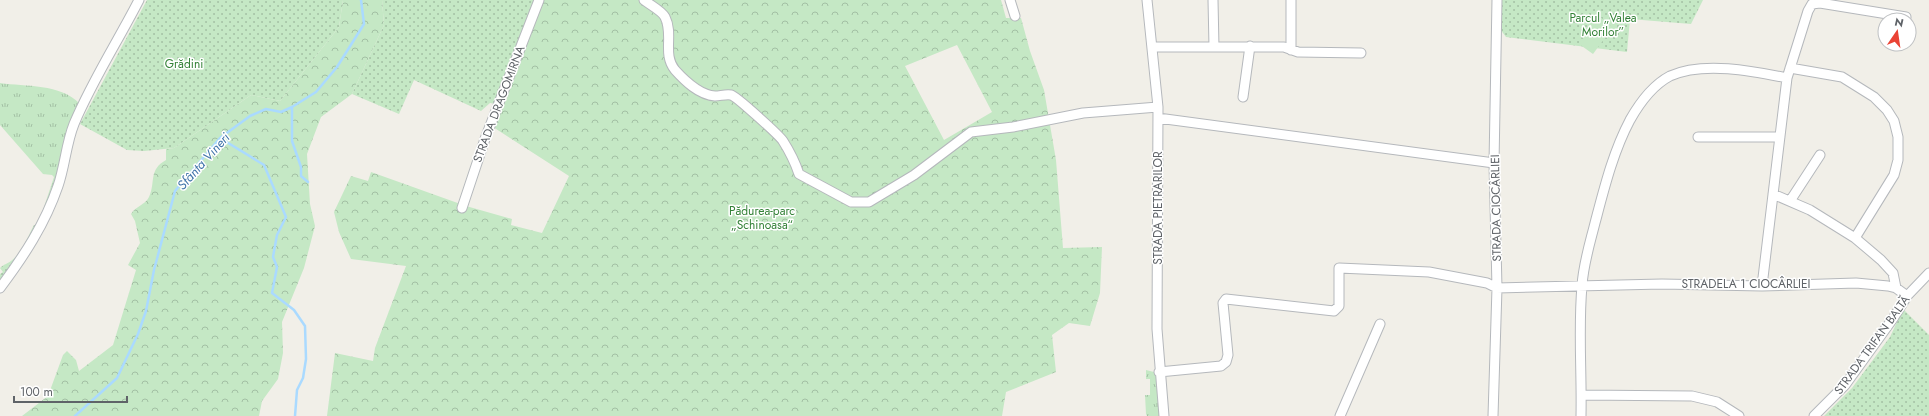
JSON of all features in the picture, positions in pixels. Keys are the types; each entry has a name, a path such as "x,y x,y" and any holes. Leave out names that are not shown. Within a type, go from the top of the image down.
{"street":[{"path":"0,288 22,258 42,226 58,185 74,125 87,94 139,0"},
{"name":"STRADA DRAGOMIRNA","path":"462,208 485,139 539,0"},
{"path":"644,0 665,16 669,32 668,58 680,74 695,89 714,96 731,95 745,104 760,120 782,139 794,160 799,174 851,202 869,202 914,175 971,132 1013,127 1082,114 1158,108"},
{"path":"1010,0 1015,16"},
{"name":"STRADA PIETRARILOR","path":"1146,0 1158,108 1157,329 1159,372 1164,416"},
{"path":"1214,0 1214,47"},
{"path":"1290,50 1292,0"},
{"name":"STRADA CIOCÂRLIEI","path":"1493,416 1497,288 1494,163 1497,0"},
{"path":"1762,286 1787,78 1812,4 1834,4 1878,12"},
{"path":"1152,47 1250,46 1284,47 1298,52 1361,53"},
{"path":"1243,97 1250,46"},
{"path":"1581,416 1582,285 1589,246 1614,160 1630,121 1639,105 1658,85 1671,76 1687,71 1707,68 1755,72 1787,78"},
{"path":"1790,68 1842,77 1874,97 1887,110 1894,121 1898,137 1898,160 1894,175 1855,238"},
{"path":"1158,118 1494,163"},
{"path":"1698,137 1780,137"},
{"path":"1790,201 1820,155"},
{"path":"1772,194 1810,210 1855,238 1881,260 1893,273 1896,288 1906,296"},
{"path":"1159,372 1221,366 1226,362 1228,355 1223,303 1226,299 1334,311 1339,306 1339,268 1429,272 1488,283 1497,288"},
{"name":"STRADA TRIFAN BALTĂ","path":"1814,416 1845,385 1894,317 1906,296 1929,273"},
{"name":"STRADELA 1 CIOCÂRLIEI","path":"1497,288 1582,285 1662,284 1762,286 1856,283 1896,288"},
{"path":"1340,416 1380,324"},
{"path":"1582,395 1692,396 1717,402 1739,416"}],"green space":[{"name":"Grădini","path":"147,0 343,0 339,27 280,101 251,95 174,148 144,151 127,150 80,124"},
{"path":"343,0 382,0 384,25 352,94 321,117 307,154 310,204 315,226 304,268 282,322 283,353 278,379 262,401 259,416 22,416 48,396 63,355 67,351 76,360 79,371 113,345 136,270 128,265 140,243 135,221 131,214 149,197 155,172 160,164 166,160 166,149 174,148 251,95 280,101 339,27"},
{"path":"382,0 535,0 496,104 490,103 481,111 414,80 399,114 352,94 384,25"},
{"name":"Pădurea-parc „Schinoasa“","path":"544,0 1001,0 1006,18 1021,18 1030,51 1044,90 1056,160 1063,248 1102,247 1100,293 1090,326 1069,323 1052,335 1056,372 1006,392 1002,416 327,416 335,353 373,361 375,348 406,266 351,259 339,232 334,212 351,176 368,181 371,172 466,206 512,219 511,225 542,233 569,176 493,127","holes":["957,45 992,112 944,140 905,66"]},
{"name":"Parcul „Valea Morilor”","path":"1500,0 1703,0 1691,24 1630,19 1627,52 1506,37 1500,29"},
{"path":"1599,16 1613,27 1593,54 1579,44"},
{"path":"0,83 53,89 72,97 80,104 65,151 60,157 62,163 38,225 54,177 52,175 43,174 0,125"},
{"path":"34,225 38,225 0,285 0,274 3,272 0,268 15,258"},
{"path":"1903,309 1929,335 1929,416 1824,416 1852,388 1890,337"},
{"path":"1146,370 1154,372 1157,379 1161,416 1147,416 1146,414 1145,395 1150,395 1150,379 1146,379"}],"waterway":[{"name":"Sfânta Vineri","path":"75,416 117,378 138,334 146,311 154,270 175,191 220,138 250,116 266,109 281,112 316,92 337,67 364,24 361,0"},
{"path":"292,107 292,141 301,167 301,176 308,182"},
{"path":"220,138 264,165 286,217 277,235 273,257 277,267 272,293 294,310 305,326 306,359 303,378 297,390 295,416"}]}
